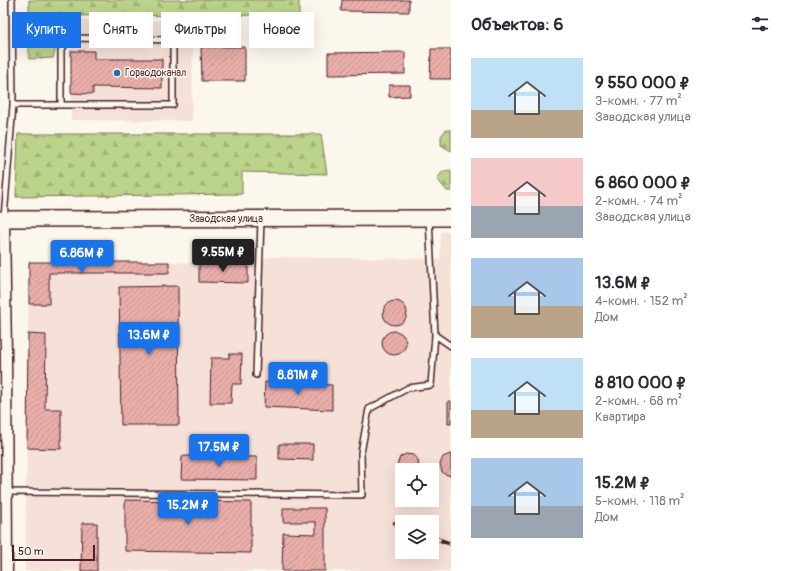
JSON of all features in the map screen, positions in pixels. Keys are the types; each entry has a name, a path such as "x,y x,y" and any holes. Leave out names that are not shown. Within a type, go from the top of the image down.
{"main road":[{"name":"Заводская улица","path":"2,219 451,218"}],"street":[{"path":"2,219 7,571"}],"lane":[{"path":"2,219 13,105 12,0"},
{"path":"13,105 173,106 173,40 71,38 61,50 61,105"},
{"path":"256,375 261,218"},
{"path":"7,492 362,495 361,453 369,409 408,388 431,385 435,335 429,218"},
{"path":"435,335 451,346"}],"shaded area":[{"path":"81,19 89,19 89,48 153,48 153,20 161,20 161,48 193,48 192,121 71,120 72,48 81,48"},
{"path":"441,232 451,232 451,571 25,571 29,262 169,262 260,264 267,257 440,259"}],"green space":[{"path":"29,0 299,0 299,12 249,12 249,15 241,15 241,12 161,12 161,16 153,16 153,12 89,12 89,16 81,16 81,12 29,12"},
{"path":"29,48 56,48 53,58 29,59"},
{"path":"446,130 451,130 451,151 441,145 441,136"},
{"path":"18,134 321,134 327,174 242,172 242,194 16,197"},
{"path":"451,170 451,191 447,191 437,179 443,171"}],"building":[{"path":"342,0 409,0 409,12 341,11"},
{"path":"245,47 245,81 202,81 201,48"},
{"path":"431,49 451,49 451,79 430,79"},
{"name":"Горводоканал","path":"71,51 94,51 94,59 162,59 162,88 93,87 93,94 71,93"},
{"path":"405,52 405,74 328,75 328,53"},
{"path":"389,85 410,85 410,96 389,97"},
{"path":"29,262 169,262 169,273 49,273 49,304 29,304"},
{"path":"199,262 248,264 248,283 199,282"},
{"path":"178,286 179,425 121,425 119,287"},
{"path":"395,301 400,302 406,308 406,318 400,324 395,325 390,324 384,318 383,313 384,308 390,302"},
{"path":"394,331 399,332 405,338 405,348 399,354 394,355 389,354 383,348 382,343 383,338 389,332"},
{"path":"28,334 46,335 45,409 61,409 61,449 27,448"},
{"path":"229,354 242,354 241,384 232,384 231,403 210,403 211,358 229,358"},
{"path":"265,382 332,385 332,410 264,407"},
{"path":"448,401 451,401 451,424 448,424"},
{"path":"279,444 313,444 313,460 279,459"},
{"path":"406,454 413,455 416,457 418,463 398,463 400,457"},
{"path":"450,454 451,476 442,472 440,464 443,457"},
{"path":"182,456 257,457 257,480 181,479"},
{"path":"125,500 251,502 251,553 125,551"},
{"path":"283,508 325,508 325,571 282,571 283,533 316,534 316,522 283,522"},
{"path":"82,523 97,523 97,571 81,571"}],"railway":[{"path":"439,540 451,544"}],"place":[{"name":"Горводоканал","path":"117,73"}]}
